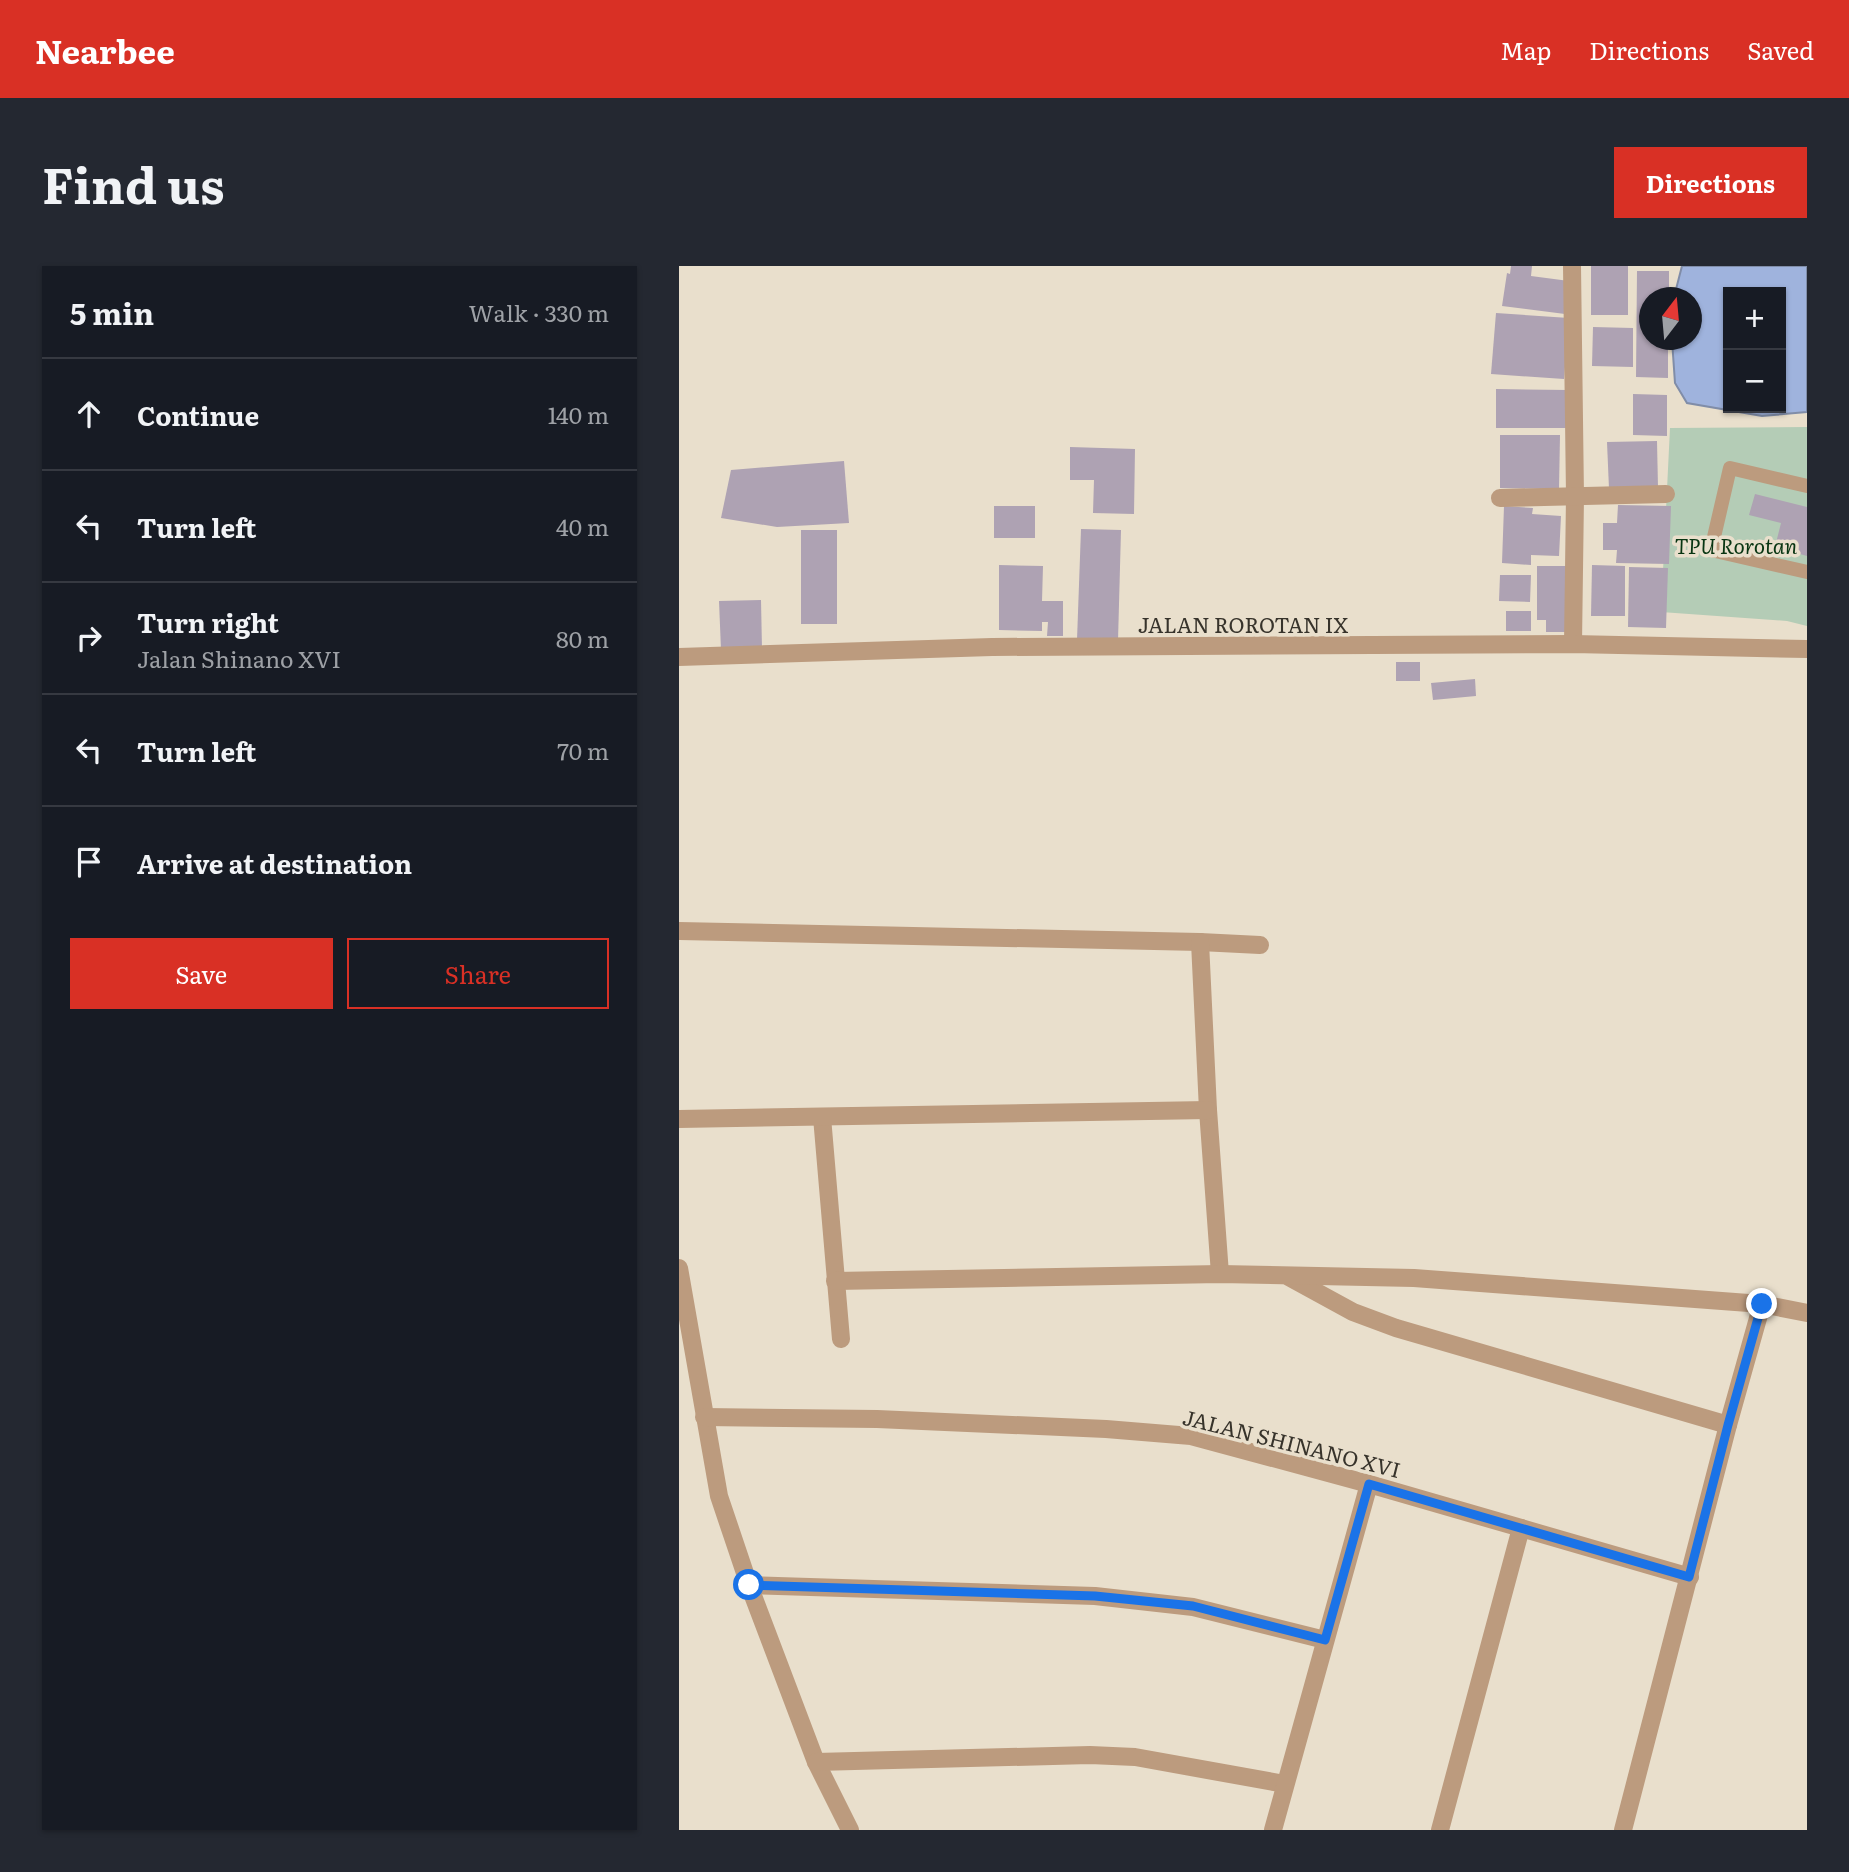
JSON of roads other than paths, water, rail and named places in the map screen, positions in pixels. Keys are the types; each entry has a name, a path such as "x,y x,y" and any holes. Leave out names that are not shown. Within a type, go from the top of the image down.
{"street":[{"path":"1572,267 1575,496 1573,645"},
{"path":"1500,498 1665,494"},
{"name":"JALAN ROROTAN IX","path":"679,657 992,647 1573,645 1807,649"},
{"path":"679,931 1200,942 1260,946"},
{"path":"1200,942 1208,1110 1220,1274"},
{"path":"679,1119 1208,1110"},
{"path":"822,1117 841,1339"},
{"path":"679,1268 719,1496 749,1585 816,1762 850,1830"},
{"path":"835,1281 1220,1274 1415,1278 1762,1304 1807,1313"},
{"path":"1286,1276 1353,1312 1396,1328 1728,1425"},
{"path":"1623,1830 1762,1304"},
{"name":"JALAN SHINANO XVI","path":"704,1418 877,1419 1105,1429 1191,1436 1369,1484 1689,1577"},
{"path":"1273,1830 1369,1484"},
{"path":"1440,1830 1521,1528"},
{"path":"749,1585 1095,1596 1193,1606 1325,1640"},
{"path":"816,1762 1090,1755 1135,1757 1285,1784"}],"lane":[{"path":"1807,486 1730,468 1711,550 1807,572"}],"water":[{"path":"1682,266 1807,266 1807,412 1762,416 1745,413 1786,413 1786,287 1723,287 1723,409 1687,403 1675,383 1673,350 1702,350 1702,287 1677,287"}],"park label":[{"name":"TPU Rorotan","path":"1736,544"}]}
